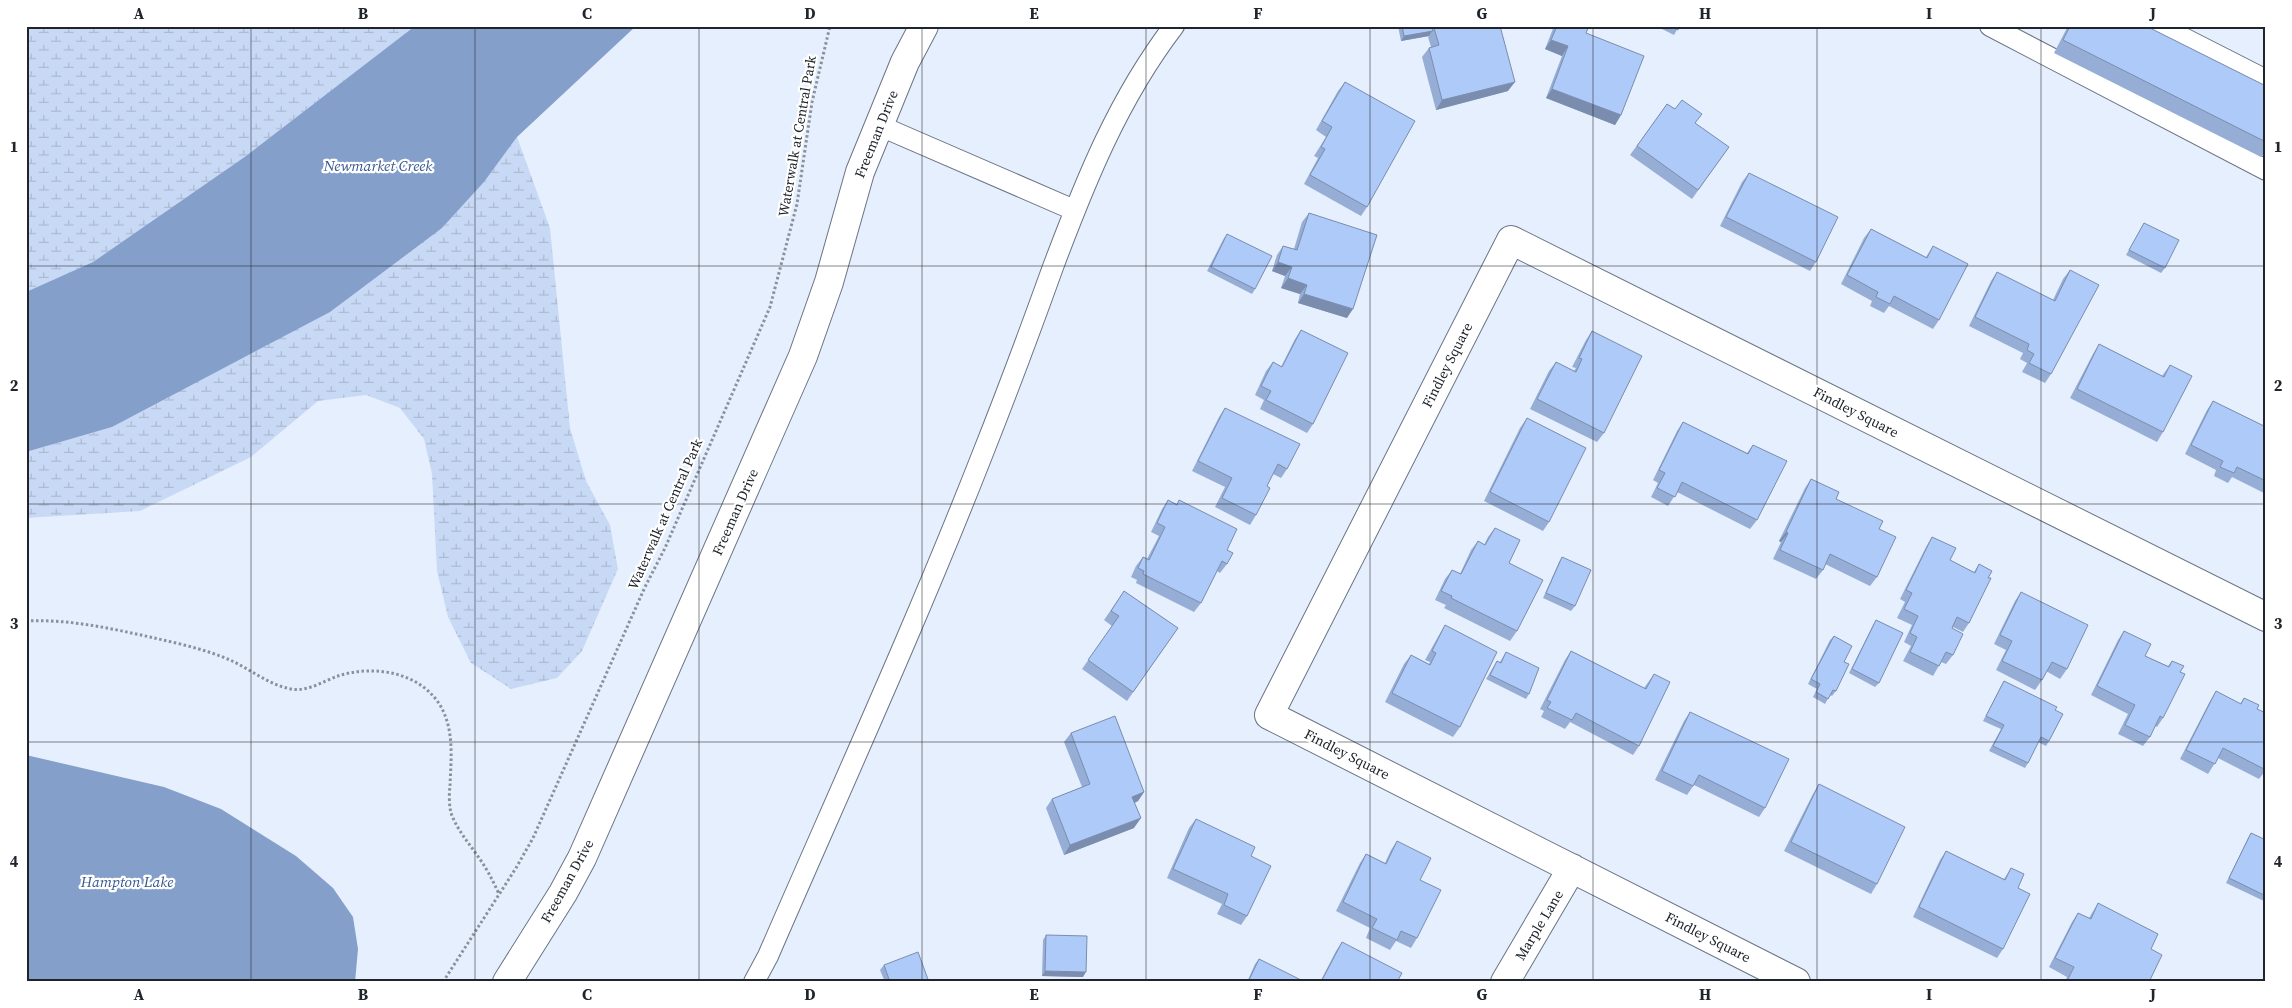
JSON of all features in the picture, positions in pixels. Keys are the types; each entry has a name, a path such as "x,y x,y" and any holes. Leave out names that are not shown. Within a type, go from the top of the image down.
{"street":[{"name":"Freeman Drive","path":"507,982 563,893 582,858 787,394 820,309 858,177 905,62 924,26"},
{"name":"Findley Square","path":"1796,982 1269,715 1511,240 2266,617"},
{"name":"Marple Lane","path":"1505,982 1572,868"}],"lane":[{"path":"754,982 768,956 931,583 982,456 1074,210 1094,162 1124,101 1156,48 1174,26"},
{"path":"1990,26 2266,170"},
{"path":"2160,26 2266,80"},
{"path":"878,125 1074,210"}],"path":[{"name":"Waterwalk at Central Park","path":"443,982 533,838 645,587 665,548 770,307 797,204 812,102 830,26"},
{"path":"26,621 46,620 100,626 179,644 229,660 276,685 293,690 310,687 355,671 378,671 406,677 431,694 446,718 451,740 451,811 460,831 486,870 499,894"}],"green space":[{"path":"26,26 415,26 246,156 93,262 26,292"},
{"path":"517,137 550,228 570,428 586,481 610,525 618,569 582,651 557,678 511,689 471,663 448,617 437,571 432,474 424,439 400,408 366,395 318,401 251,457 140,511 26,518 26,452 112,427 442,228 484,182"}],"water":[{"name":"Newmarket Creek","path":"415,26 636,26 517,137 484,182 442,228 330,312 112,427 26,452 26,292 93,262 246,156"},
{"name":"Hampton Lake","path":"26,755 164,787 221,809 296,856 333,888 353,917 358,949 355,982 26,982"}],"building":[{"path":"1402,26 1432,26 1433,31 1404,36"},
{"path":"1439,26 1500,26 1515,82 1442,100 1429,48 1439,45 1434,28"},
{"path":"1557,26 1589,26 1586,33 1644,56 1621,115 1552,89 1568,46 1551,40"},
{"path":"1669,26 1679,26 1678,30"},
{"path":"2070,26 2146,26 2266,86 2266,142 2063,40"},
{"path":"1345,82 1415,121 1367,207 1310,175 1325,149 1321,147 1332,127 1322,121"},
{"path":"1682,100 1702,114 1695,123 1729,147 1698,190 1637,146 1667,104 1675,109"},
{"path":"1749,173 1838,217 1816,262 1726,217"},
{"path":"1309,213 1377,235 1353,309 1304,294 1307,285 1288,278 1292,267 1278,262 1283,246 1297,250"},
{"path":"2144,223 2179,240 2165,268 2129,250"},
{"path":"1871,229 1927,258 1933,246 1968,264 1939,320 1894,296 1890,304 1876,297 1878,292 1847,275"},
{"path":"1227,234 1272,256 1255,289 1211,267"},
{"path":"2070,270 2099,285 2051,374 2029,363 2034,354 2027,350 2029,344 1975,317 1997,272 2055,301"},
{"path":"1301,330 1348,353 1313,424 1266,400 1271,391 1261,386 1273,362 1282,367"},
{"path":"1592,331 1642,356 1604,433 1537,399 1556,362 1576,372 1582,359 1579,358"},
{"path":"2099,344 2164,377 2170,365 2192,376 2163,432 2077,389"},
{"path":"2213,401 2266,427 2266,481 2237,467 2234,473 2220,467 2223,461 2191,445"},
{"path":"1225,408 1300,444 1287,469 1278,464 1267,486 1270,488 1256,515 1222,498 1232,478 1198,461"},
{"path":"1527,418 1586,448 1549,522 1490,492"},
{"path":"1683,422 1748,454 1753,445 1787,461 1757,520 1682,482 1675,497 1657,488 1665,473 1659,470"},
{"path":"1811,479 1839,492 1836,499 1883,521 1879,529 1896,537 1877,577 1830,554 1823,570 1780,550 1788,533 1786,532"},
{"path":"1168,500 1177,505 1179,500 1237,529 1227,550 1233,553 1227,564 1222,561 1201,603 1143,574 1144,571 1138,568 1143,557 1149,560 1165,527 1157,523"},
{"path":"1495,528 1520,540 1509,563 1543,580 1517,631 1451,598 1452,596 1441,591 1452,570 1461,574 1478,541 1485,545"},
{"path":"1932,537 1956,548 1950,560 1975,573 1979,564 1992,571 1988,578 1991,578 1969,623 1957,617 1952,628 1963,634 1953,655 1946,652 1939,666 1910,652 1917,637 1910,633 1918,616 1904,609 1912,593 1906,590"},
{"path":"1562,557 1591,570 1575,606 1546,593"},
{"path":"1124,591 1178,628 1133,692 1088,660 1119,616 1111,611"},
{"path":"2021,592 2088,625 2067,669 2052,662 2042,680 2002,661 2012,641 2000,635"},
{"path":"1876,620 1903,633 1879,683 1852,669"},
{"path":"1445,625 1497,652 1460,727 1392,693 1411,655 1430,665 1436,653 1432,651"},
{"path":"2124,631 2151,644 2145,656 2169,667 2172,661 2184,666 2180,672 2185,674 2163,718 2160,716 2150,737 2125,725 2135,705 2097,686"},
{"path":"1834,636 1852,646 1844,662 1849,664 1836,691 1833,690 1828,699 1816,692 1820,684 1811,679"},
{"path":"1571,651 1646,689 1654,674 1670,682 1639,746 1576,713 1572,720 1547,708 1551,702 1547,700"},
{"path":"1506,652 1539,668 1529,694 1490,675 1497,661 1501,663"},
{"path":"2004,681 2057,707 2055,710 2063,714 2049,741 2041,737 2028,763 1993,746 2004,725 1986,716"},
{"path":"2216,691 2241,704 2244,698 2259,705 2257,709 2266,713 2266,770 2223,748 2215,764 2186,750"},
{"path":"1690,712 1789,759 1765,808 1699,775 1693,786 1662,771"},
{"path":"1115,716 1144,792 1132,797 1141,818 1070,845 1052,799 1090,784 1071,733"},
{"path":"1819,784 1905,827 1877,884 1791,842"},
{"path":"1196,819 1255,847 1251,856 1271,866 1247,916 1224,905 1228,894 1173,869"},
{"path":"2251,833 2266,840 2266,896 2229,878"},
{"path":"1397,841 1431,858 1420,880 1441,890 1417,938 1401,931 1397,940 1372,928 1377,919 1343,902 1366,854 1386,864"},
{"path":"1946,851 2005,880 2011,868 2024,874 2018,888 2030,894 2003,949 1919,907"},
{"path":"2098,903 2158,934 2151,949 2162,955 2149,982 2073,982 2068,979 2074,967 2055,958 2078,913 2091,919"},
{"path":"1046,935 1087,936 1086,972 1045,971"},
{"path":"1342,942 1402,973 1397,982 1321,982"},
{"path":"918,952 929,982 890,982 884,965"},
{"path":"1259,959 1303,981 1248,982"}]}
